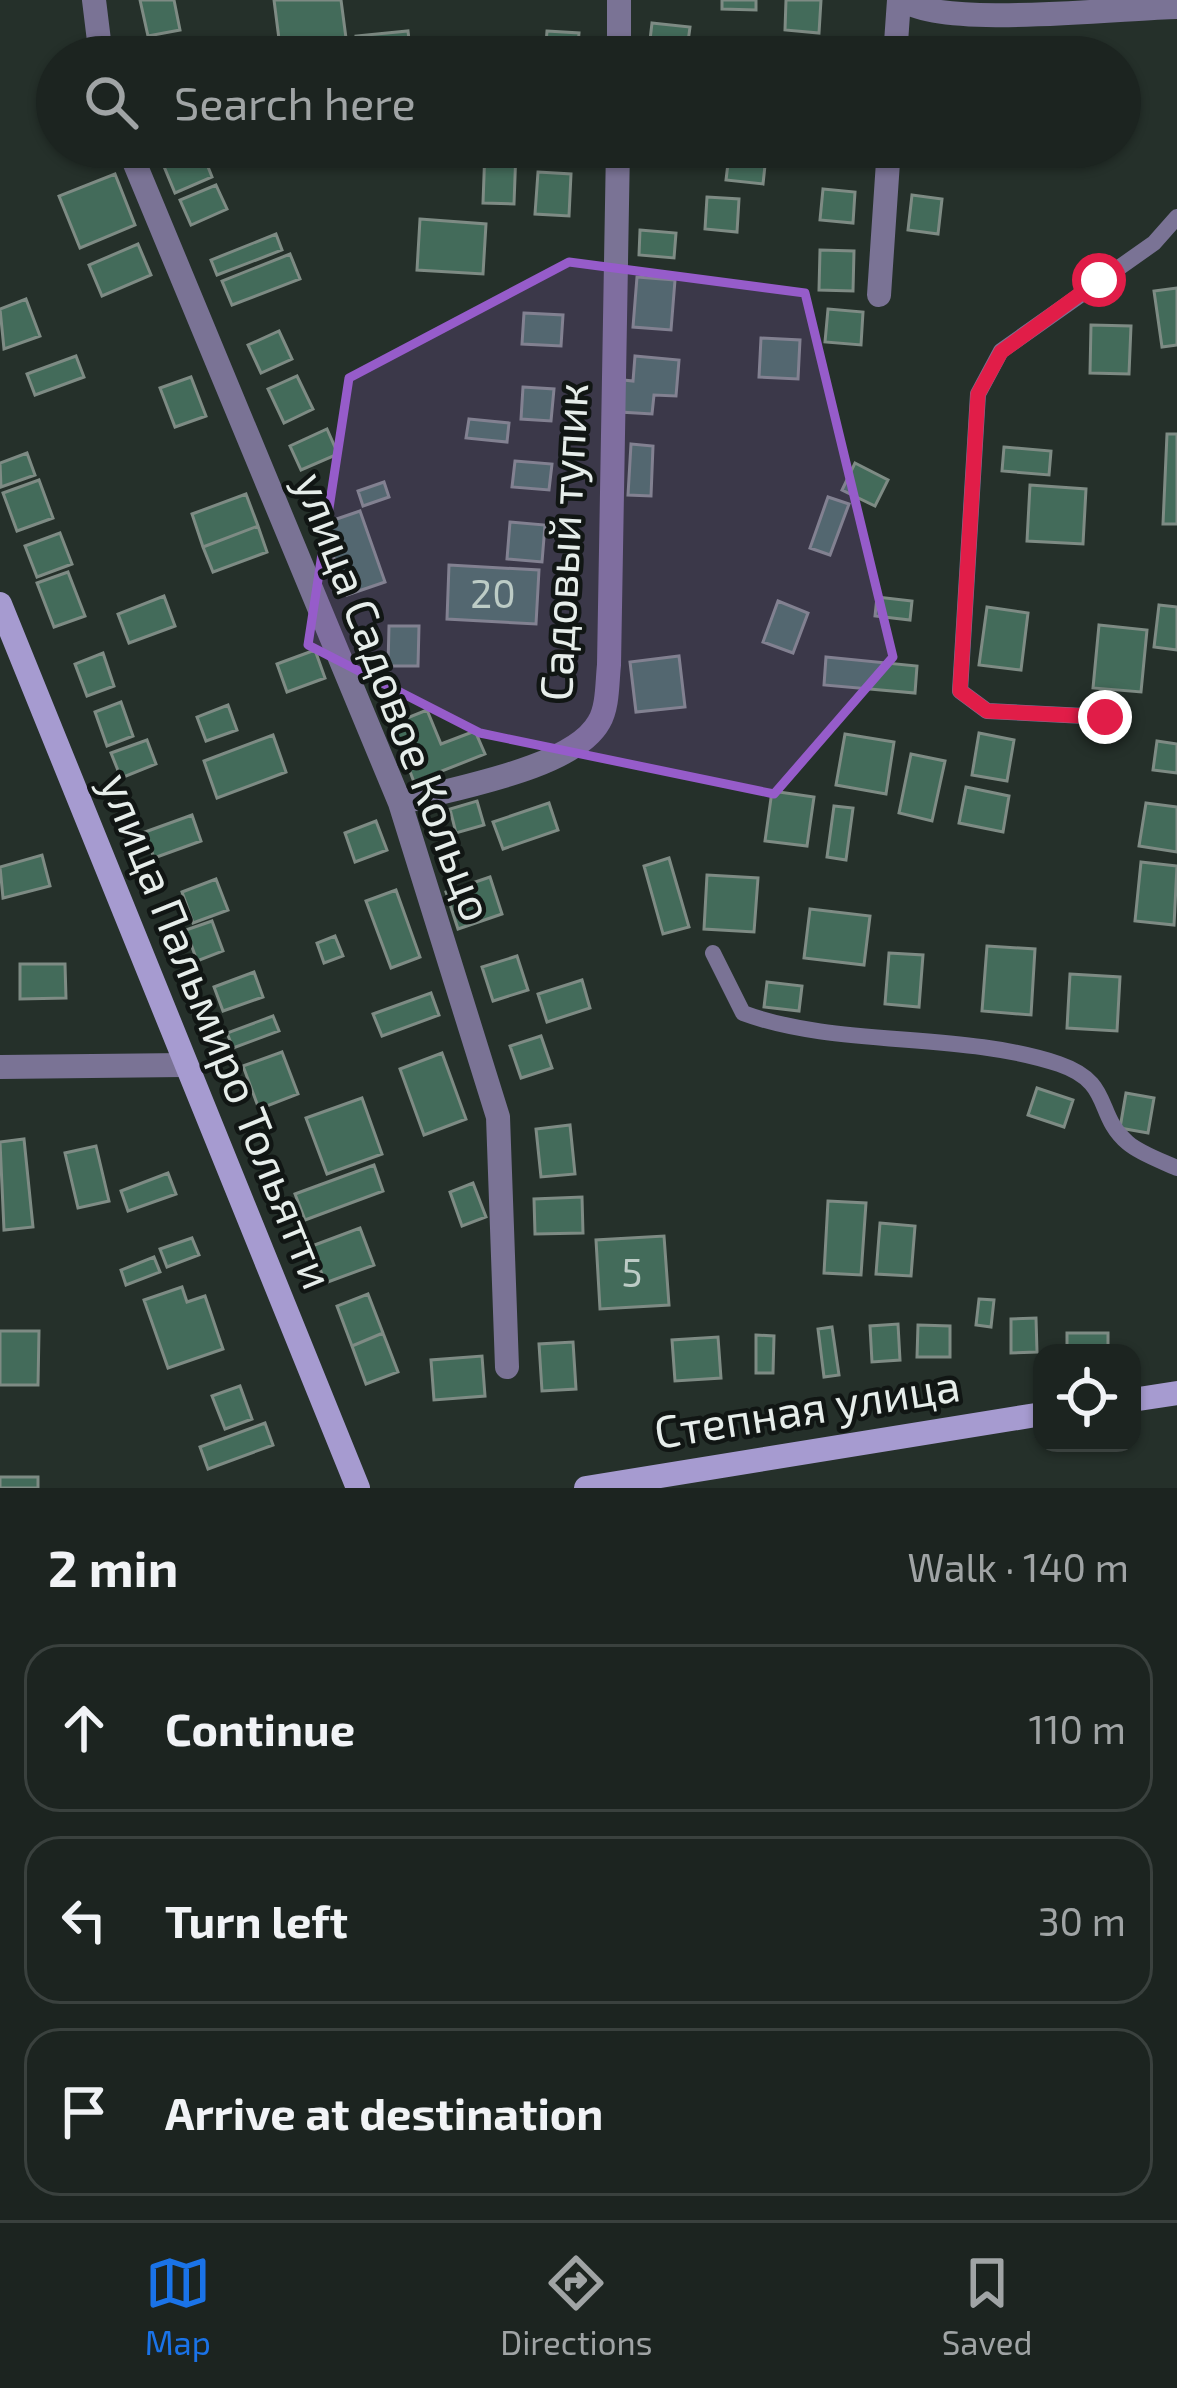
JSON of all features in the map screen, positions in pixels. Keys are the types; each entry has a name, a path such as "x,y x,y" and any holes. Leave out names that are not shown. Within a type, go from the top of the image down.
{"street":[{"path":"94,0 98,36"},
{"path":"619,36 620,0"},
{"path":"897,36 901,0 916,9 970,18 1177,7"},
{"name":"улица Садовое Кольцо","path":"137,168 400,803 498,1118 507,1367"},
{"name":"Садовый тупик","path":"400,803 548,760 584,744 602,718 609,665 618,168"},
{"path":"879,295 888,168"},
{"name":"улица Пальмиро Тольятти","path":"0,604 358,1488"},
{"path":"0,1067 184,1065"},
{"path":"1141,1399 1177,1393"},
{"name":"Степная улица","path":"586,1488 1033,1415"}],"lane":[{"path":"1105,717 987,711 960,691 978,394 1001,352 1154,243 1177,217"},
{"path":"713,953 742,1012 788,1030 872,1033 1056,1063 1087,1076 1101,1089 1128,1143 1177,1168"}],"highlighted area":[{"path":"569,262 805,293 893,657 774,794 480,733 308,645 349,378"}],"building":[{"path":"140,0 174,0 180,30 148,36"},
{"path":"274,0 341,0 346,36 279,36"},
{"path":"722,0 756,0 756,10 722,9"},
{"path":"786,0 821,0 819,33 785,30"},
{"path":"652,23 690,27 689,36 650,36"},
{"path":"408,31 409,36 356,36"},
{"path":"547,31 579,33 579,36 547,36"},
{"path":"165,168 208,168 212,177 175,193"},
{"path":"484,168 515,168 514,204 483,203"},
{"path":"727,168 765,168 763,184 726,180"},
{"path":"538,172 571,174 569,216 535,214"},
{"path":"115,174 135,225 80,248 59,196"},
{"path":"216,185 227,209 191,225 180,200"},
{"path":"823,189 855,192 853,223 820,220"},
{"path":"912,195 942,199 938,234 908,230"},
{"path":"707,197 739,199 737,232 705,229"},
{"path":"420,219 486,224 483,274 417,270"},
{"path":"640,230 676,233 674,258 639,255"},
{"path":"276,234 282,250 217,275 211,260"},
{"path":"138,244 151,275 102,296 89,265"},
{"path":"820,250 854,251 853,291 819,290"},
{"path":"290,254 300,279 232,305 222,281"},
{"path":"637,277 675,280 671,330 633,327"},
{"path":"1177,288 1177,345 1162,347 1154,291"},
{"path":"26,299 40,336 4,349 0,309"},
{"path":"828,309 863,312 861,345 825,342"},
{"path":"524,313 563,315 561,346 522,344"},
{"path":"1091,325 1131,326 1129,374 1090,373"},
{"path":"279,331 292,359 261,373 248,345"},
{"path":"761,338 800,340 798,379 759,377"},
{"path":"76,356 84,377 35,395 27,374"},
{"path":"635,356 679,360 676,396 654,395 652,414 620,412 623,380 633,381"},
{"path":"297,376 313,409 284,423 268,389"},
{"path":"191,377 206,416 175,427 160,388"},
{"path":"523,387 554,389 551,421 521,419"},
{"path":"469,419 509,423 507,442 466,438"},
{"path":"327,429 338,454 301,470 290,446"},
{"path":"1167,434 1177,434 1177,524 1163,524"},
{"path":"631,444 653,446 651,496 628,495"},
{"path":"1004,447 1051,451 1049,475 1002,471"},
{"path":"27,453 35,475 1,487 0,463"},
{"path":"515,461 552,464 549,490 512,487"},
{"path":"855,463 888,480 875,506 842,490"},
{"path":"39,480 53,518 17,531 3,493"},
{"path":"384,482 389,497 363,506 358,491"},
{"path":"1030,485 1086,489 1083,544 1027,541"},
{"path":"246,494 258,526 203,547 192,514"},
{"path":"828,497 849,504 830,555 810,548"},
{"path":"360,511 385,582 347,595 322,524"},
{"path":"510,522 545,525 542,562 507,559"},
{"path":"258,526 267,552 213,572 203,547"},
{"path":"60,533 72,564 37,577 25,546"},
{"path":"449,565 539,570 536,624 447,619"},
{"path":"68,572 85,616 54,627 37,583"},
{"path":"164,596 175,626 129,643 118,614"},
{"path":"877,597 912,601 910,620 875,616"},
{"path":"778,601 808,613 793,653 763,642"},
{"path":"1159,605 1177,607 1177,650 1154,647"},
{"path":"987,607 1028,613 1021,670 979,665"},
{"path":"1099,625 1147,630 1141,692 1093,688"},
{"path":"389,626 419,626 418,666 388,666"},
{"path":"315,650 325,678 287,692 277,664"},
{"path":"103,653 114,686 87,696 75,664"},
{"path":"679,656 685,707 636,712 630,662"},
{"path":"826,657 917,666 915,693 824,685"},
{"path":"121,702 133,736 107,746 95,712"},
{"path":"228,705 237,730 206,741 197,717"},
{"path":"427,710 441,744 475,731 485,754 414,782 392,724"},
{"path":"979,733 1014,740 1007,781 972,775"},
{"path":"845,734 894,742 886,794 836,785"},
{"path":"273,735 286,772 217,798 204,761"},
{"path":"147,740 156,764 121,778 111,753"},
{"path":"1157,741 1177,744 1177,773 1153,770"},
{"path":"911,754 945,761 932,821 899,813"},
{"path":"966,787 1009,796 1003,832 959,823"},
{"path":"772,791 814,797 807,846 765,841"},
{"path":"477,801 484,825 456,833 450,809"},
{"path":"549,803 558,830 503,849 493,822"},
{"path":"1146,803 1177,807 1177,852 1139,846"},
{"path":"834,806 853,808 846,860 827,857"},
{"path":"192,815 201,841 154,858 145,832"},
{"path":"376,821 387,850 355,862 345,833"},
{"path":"42,855 50,886 3,898 0,867"},
{"path":"669,858 689,927 663,934 644,866"},
{"path":"1141,862 1177,866 1174,925 1135,921"},
{"path":"707,875 758,878 754,932 704,929"},
{"path":"490,877 502,914 458,929 446,892"},
{"path":"216,879 228,910 193,923 182,892"},
{"path":"396,890 420,957 391,968 366,901"},
{"path":"810,909 870,916 864,965 804,958"},
{"path":"212,921 223,951 197,961 186,930"},
{"path":"335,936 343,956 324,963 317,943"},
{"path":"987,946 1035,949 1031,1015 982,1011"},
{"path":"889,953 923,955 919,1007 885,1004"},
{"path":"517,956 528,990 493,1001 482,967"},
{"path":"20,964 65,964 66,998 20,999"},
{"path":"254,972 263,997 223,1011 214,987"},
{"path":"1070,974 1120,977 1117,1031 1067,1028"},
{"path":"582,980 590,1008 547,1022 538,994"},
{"path":"767,982 802,986 799,1011 764,1007"},
{"path":"431,993 439,1015 382,1036 373,1014"},
{"path":"273,1016 279,1031 233,1048 227,1033"},
{"path":"541,1036 552,1068 521,1078 510,1046"},
{"path":"282,1052 298,1094 259,1109 243,1066"},
{"path":"442,1053 466,1119 424,1135 400,1069"},
{"path":"1037,1088 1073,1100 1064,1127 1028,1115"},
{"path":"1126,1093 1154,1098 1148,1133 1120,1128"},
{"path":"362,1098 382,1154 327,1174 306,1118"},
{"path":"570,1125 575,1174 541,1177 536,1129"},
{"path":"24,1139 33,1227 4,1230 0,1142"},
{"path":"96,1146 109,1201 78,1208 65,1153"},
{"path":"374,1165 383,1191 305,1220 295,1194"},
{"path":"168,1173 176,1194 128,1211 121,1191"},
{"path":"473,1183 486,1217 462,1226 450,1192"},
{"path":"582,1197 583,1233 535,1234 534,1199"},
{"path":"828,1201 866,1203 861,1275 824,1273"},
{"path":"880,1223 915,1226 911,1276 876,1274"},
{"path":"360,1228 374,1265 325,1283 312,1246"},
{"path":"664,1236 669,1305 600,1309 596,1240"},
{"path":"192,1238 199,1255 167,1267 160,1249"},
{"path":"154,1257 160,1272 126,1285 121,1270"},
{"path":"182,1287 187,1302 205,1296 223,1349 168,1368 144,1300"},
{"path":"368,1294 383,1333 352,1346 337,1306"},
{"path":"979,1299 994,1300 991,1327 976,1325"},
{"path":"1036,1318 1033,1352 1011,1353 1011,1319"},
{"path":"898,1324 900,1360 872,1362 870,1326"},
{"path":"918,1325 950,1326 950,1357 917,1357"},
{"path":"832,1327 839,1375 824,1377 818,1329"},
{"path":"0,1331 39,1331 38,1385 0,1385"},
{"path":"383,1333 398,1372 366,1384 352,1346"},
{"path":"1067,1333 1108,1333 1108,1344 1067,1344"},
{"path":"756,1335 774,1336 773,1373 756,1373"},
{"path":"718,1337 721,1378 675,1381 672,1340"},
{"path":"573,1342 576,1389 542,1391 539,1344"},
{"path":"482,1356 485,1396 434,1400 431,1360"},
{"path":"240,1386 252,1419 225,1429 212,1396"},
{"path":"265,1423 273,1445 208,1469 200,1447"},
{"path":"0,1477 38,1477 38,1488 0,1488"}],"route":[{"path":"1099,280 1001,352 978,394 960,691 987,711 1105,717"}]}
